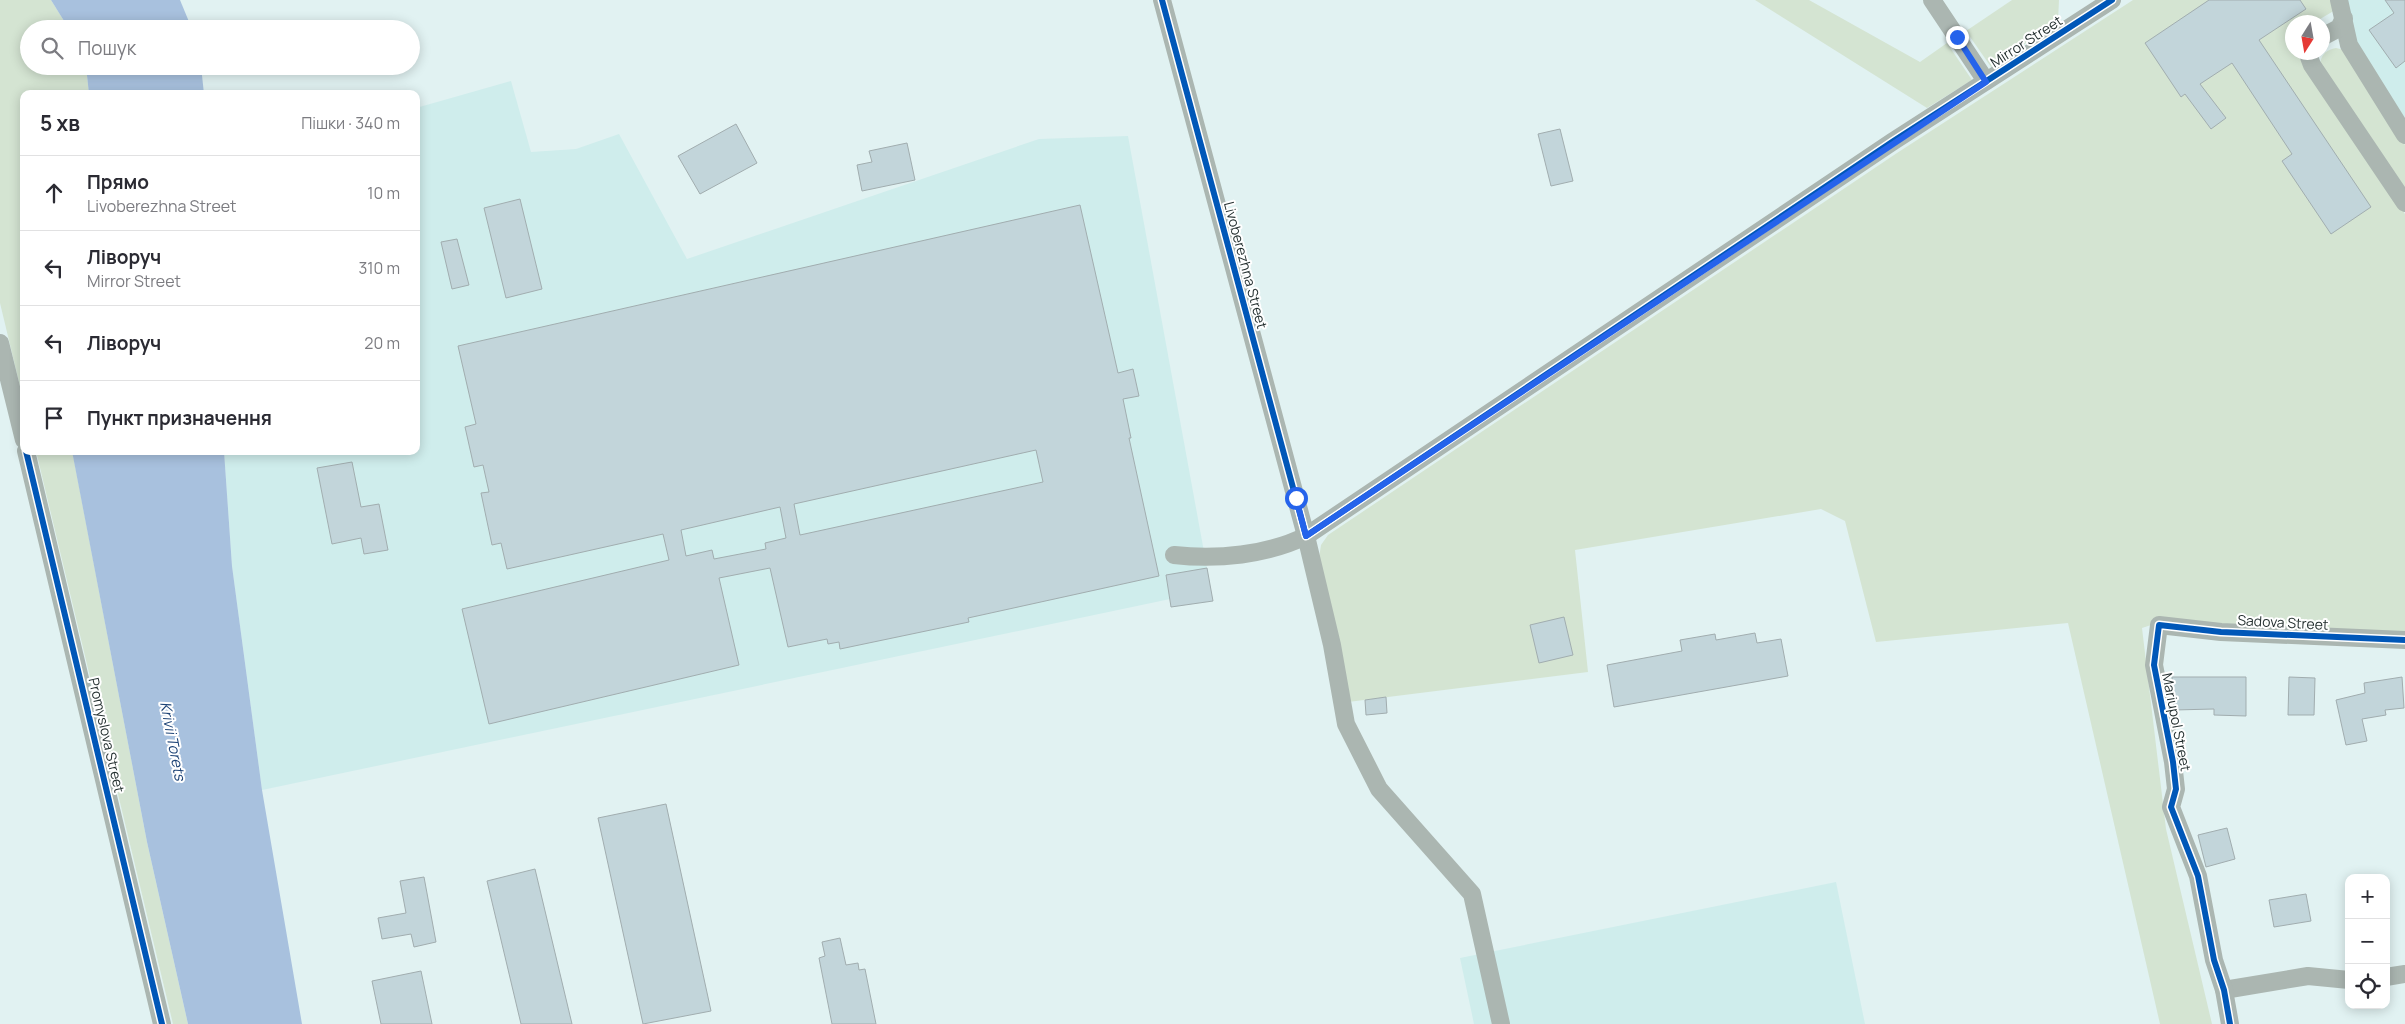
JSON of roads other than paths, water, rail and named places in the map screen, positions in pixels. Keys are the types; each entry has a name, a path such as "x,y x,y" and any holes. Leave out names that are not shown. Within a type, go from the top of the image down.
{"street":[{"name":"Livoberezhna Street","path":"1162,0 1306,536 1332,645 1346,724 1379,789 1472,894 1500,1024"},
{"path":"1932,0 1986,82"},
{"name":"Mirror Street","path":"1174,555 1215,557 1284,547 1306,536 2112,0"},
{"path":"2339,0 2349,45 2405,134"},
{"path":"2330,33 2339,28 2344,18"},
{"path":"2310,60 2405,203"},
{"path":"0,343 20,424"},
{"name":"Promyslova Street","path":"27,455 162,1024"},
{"name":"Sadova Street","path":"2160,626 2221,632 2405,640"},
{"name":"Mariupol Street","path":"2160,626 2154,665 2173,762 2176,790 2171,807 2198,876 2214,960 2224,990 2230,1024"},
{"path":"2390,976 2405,974"},
{"path":"2224,990 2308,976 2345,980"}],"water":[{"path":"51,0 180,0 188,20 63,20"},
{"path":"87,75 202,75 204,90 89,90"},
{"name":"Krivii Torets","path":"73,455 224,455 232,566 262,790 302,1024 188,1024 147,842"}]}
